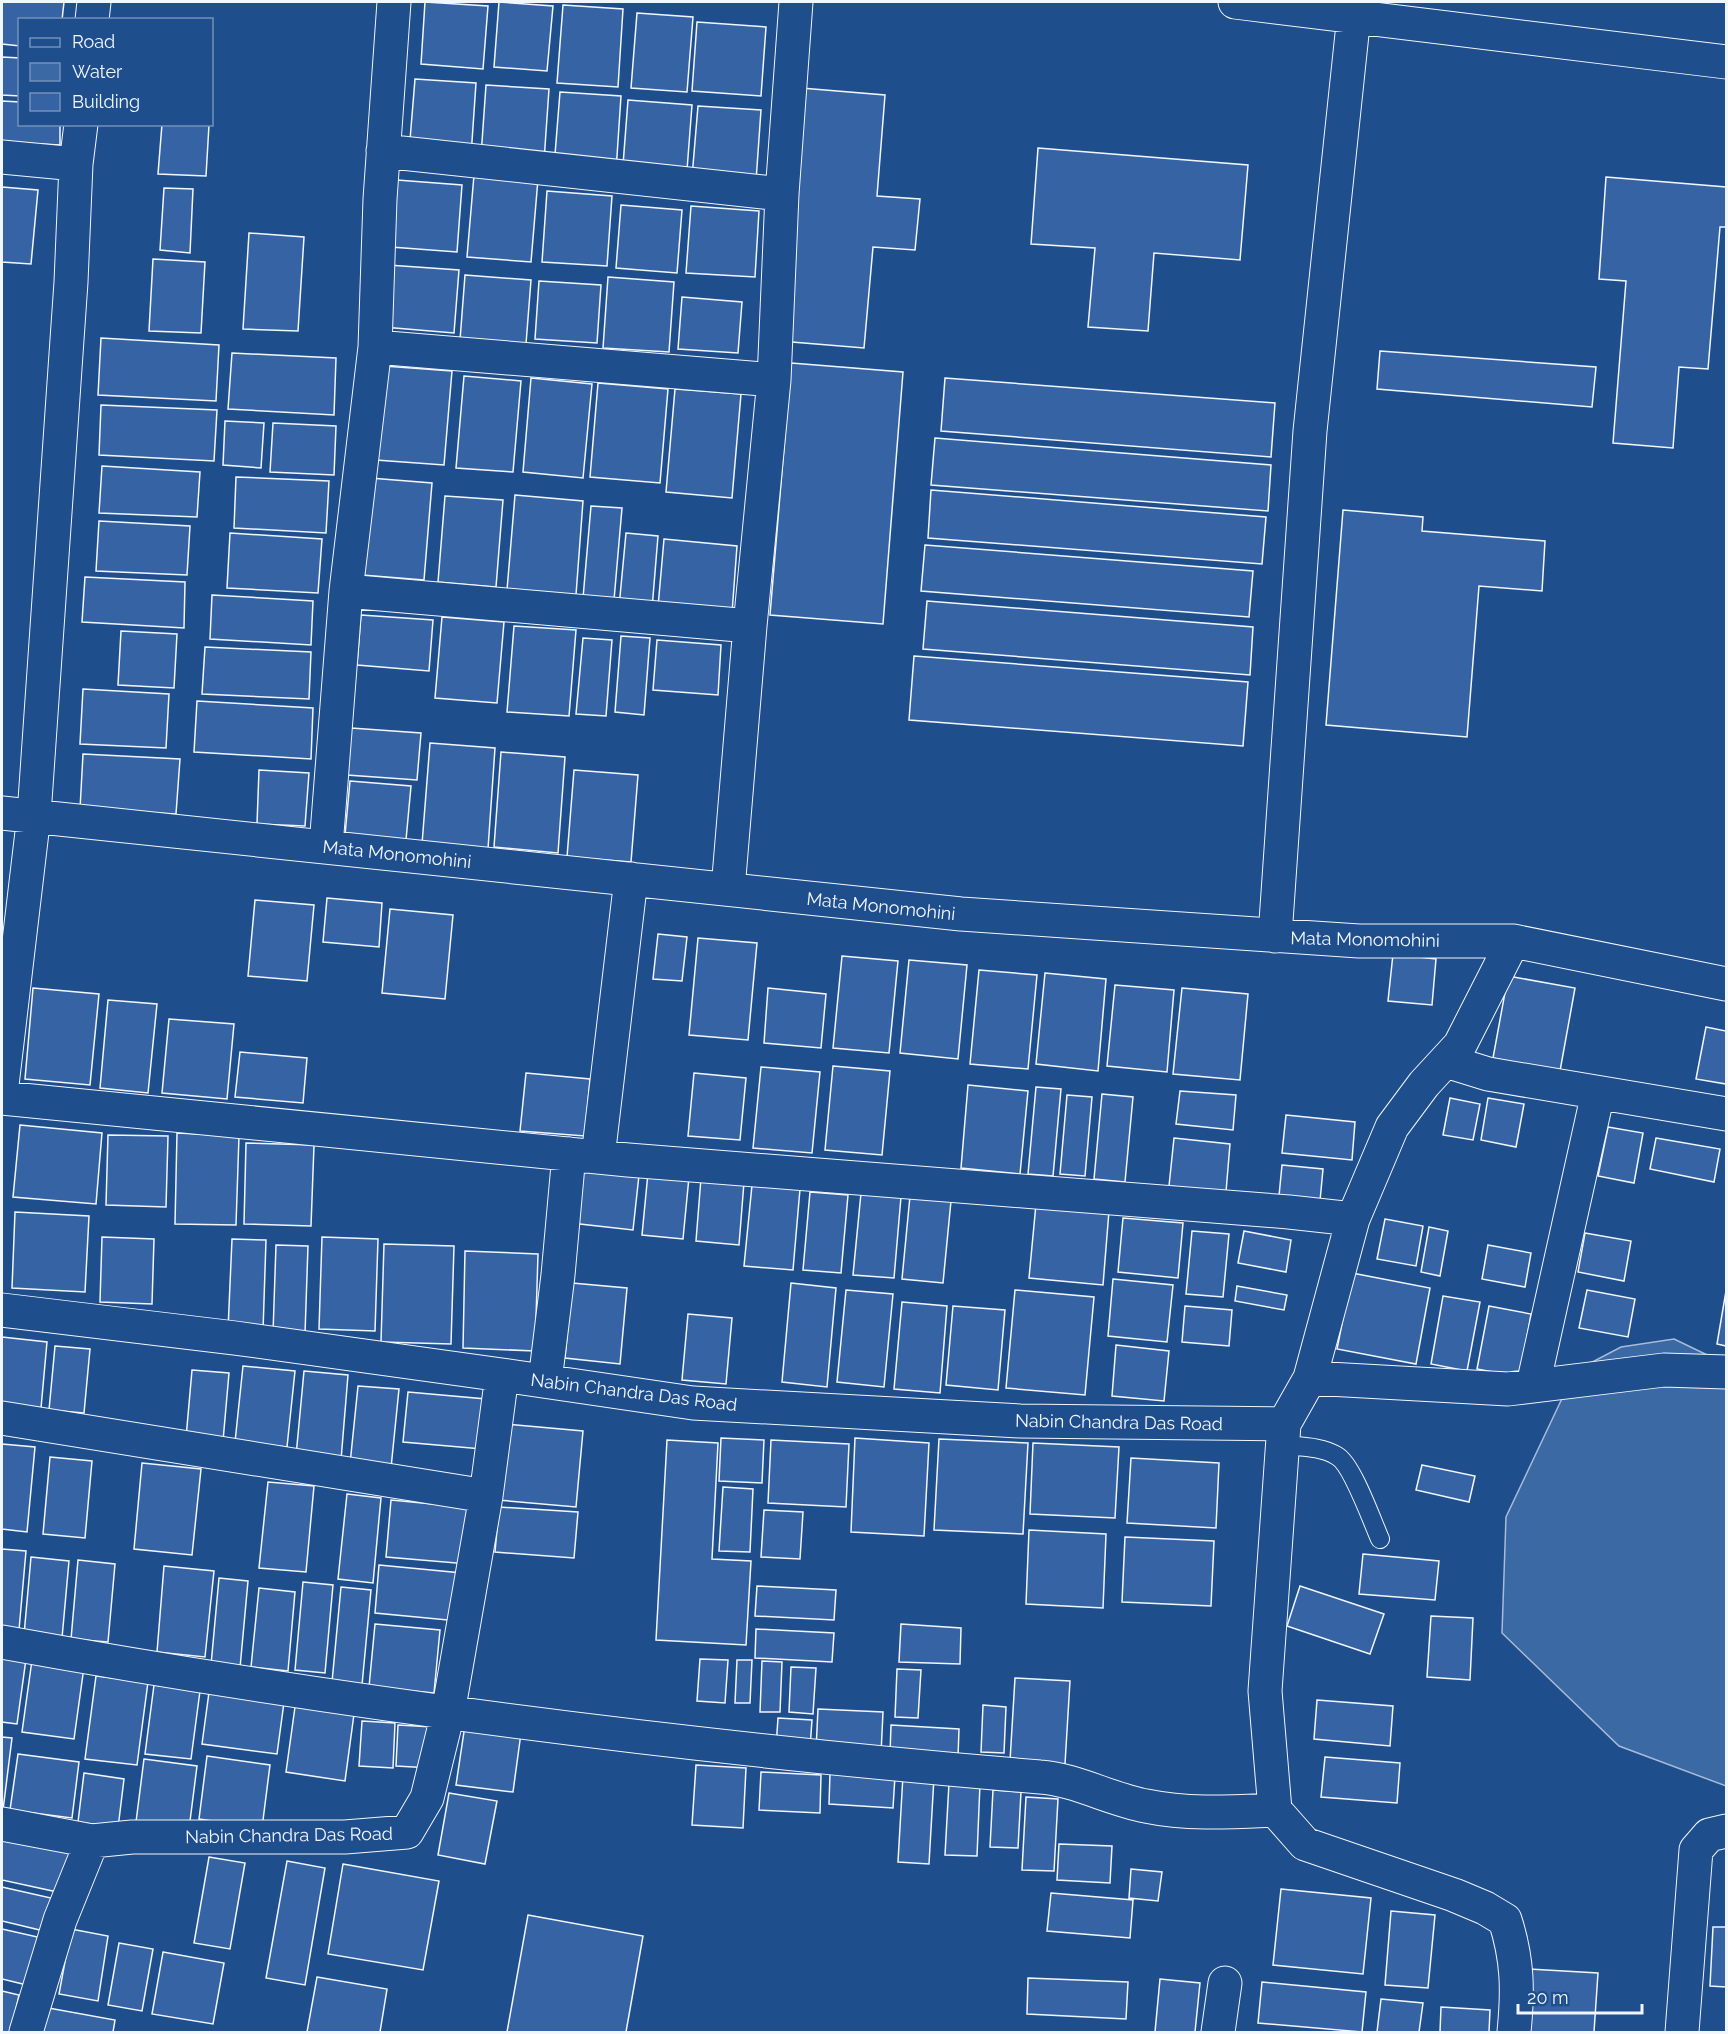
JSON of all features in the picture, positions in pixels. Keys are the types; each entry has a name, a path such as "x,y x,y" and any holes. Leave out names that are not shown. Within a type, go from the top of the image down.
{"street":[{"path":"92,18 94,2"},
{"path":"326,846 346,591 375,346 383,151 394,2"},
{"path":"728,889 774,380 782,194 796,2"},
{"path":"1235,2 1726,62"},
{"path":"1275,936 1310,431 1354,15"},
{"path":"2,1085 34,815 71,282 76,164 81,126"},
{"path":"383,151 782,194"},
{"path":"2,157 76,164"},
{"path":"375,346 774,380"},
{"path":"346,591 750,626"},
{"name":"Mata Monomohini","path":"2,813 961,914 1359,940 1513,940 1726,984"},
{"path":"546,1381 558,1275 583,1156 632,879"},
{"path":"1513,940 1460,1045 1424,1084 1392,1126 1353,1219 1310,1378 1283,1435 1265,1691 1275,1810 1305,1844 1454,1895 1485,1908 1505,1920 1513,1947 1516,1986 1514,2032"},
{"path":"1446,1061 1488,1074 1726,1114"},
{"path":"1533,1385 1598,1093"},
{"path":"2,1098 583,1156 1353,1219"},
{"path":"2,1310 235,1338 502,1376"},
{"path":"1310,1378 1508,1389 1664,1370 1726,1372"},
{"name":"Nabin Chandra Das Road","path":"92,1841 132,1837 345,1837 407,1832 427,1798 448,1713 486,1496 502,1376 693,1403 1283,1435"},
{"path":"2,1418 486,1496"},
{"path":"2,1642 233,1681 448,1713 864,1762 1046,1777 1145,1806 1203,1813 1275,1810"},
{"path":"2,1824 92,1841 60,1920 26,2032"},
{"path":"1682,2032 1696,1850 1709,1835 1726,1831"},
{"path":"1218,2032 1225,1983"}],"lane":[{"path":"1283,1435 1339,1456 1348,1468 1380,1539"}],"water":[{"path":"1674,1339 1726,1364 1726,1786 1619,1746 1502,1633 1506,1517 1575,1371 1621,1347"}],"building":[{"path":"2,2 64,2 62,18 18,18 18,46 2,44"},
{"path":"425,2 488,6 483,69 421,64"},
{"path":"499,2 553,6 547,71 494,67"},
{"path":"563,5 623,9 618,87 557,83"},
{"path":"637,13 693,17 687,92 631,88"},
{"path":"697,22 766,27 761,96 692,91"},
{"path":"2,57 18,58 18,96 2,95"},
{"path":"415,79 476,83 471,156 409,152"},
{"path":"486,85 549,89 544,161 481,156"},
{"path":"801,88 885,95 877,196 920,199 915,250 873,247 864,348 780,341"},
{"path":"560,92 621,96 616,171 554,167"},
{"path":"628,100 692,105 687,170 623,165"},
{"path":"2,101 18,102 18,126 60,126 60,145 2,142"},
{"path":"698,106 761,110 756,181 692,177"},
{"path":"162,126 209,126 206,176 158,174"},
{"path":"1038,148 1248,165 1240,260 1154,253 1148,331 1088,327 1095,248 1031,244"},
{"path":"474,175 538,179 531,262 467,257"},
{"path":"1606,177 1726,187 1726,227 1720,227 1708,369 1679,367 1673,448 1613,443 1626,281 1599,279"},
{"path":"397,180 462,185 457,252 391,247"},
{"path":"2,187 38,190 31,264 2,262"},
{"path":"164,188 193,189 190,253 160,250"},
{"path":"547,191 612,196 607,266 542,262"},
{"path":"621,205 682,210 677,273 616,268"},
{"path":"691,206 759,211 755,277 686,273"},
{"path":"249,233 304,237 298,331 243,329"},
{"path":"153,259 205,262 201,333 149,331"},
{"path":"388,265 459,270 454,333 383,327"},
{"path":"465,275 531,280 526,344 460,340"},
{"path":"608,277 674,282 669,352 603,348"},
{"path":"539,281 601,285 597,343 535,339"},
{"path":"682,297 742,302 738,353 678,349"},
{"path":"101,338 219,345 216,401 98,395"},
{"path":"1380,351 1596,367 1592,407 1377,389"},
{"path":"232,353 336,358 334,415 228,409"},
{"path":"791,363 903,372 883,624 770,615"},
{"path":"384,366 452,371 444,465 376,460"},
{"path":"464,376 521,381 513,472 456,468"},
{"path":"531,378 592,384 583,478 523,472"},
{"path":"945,378 1275,403 1271,457 941,431"},
{"path":"598,383 668,389 660,483 590,477"},
{"path":"675,389 741,394 732,498 666,492"},
{"path":"101,405 217,410 214,461 99,455"},
{"path":"225,421 264,423 261,468 223,465"},
{"path":"273,423 336,426 334,475 270,472"},
{"path":"935,438 1271,465 1268,511 931,485"},
{"path":"102,466 200,472 197,517 99,513"},
{"path":"236,477 329,481 326,533 234,528"},
{"path":"370,478 432,483 424,580 362,575"},
{"path":"931,490 1266,517 1262,564 928,538"},
{"path":"515,495 583,501 576,595 507,590"},
{"path":"445,496 503,500 496,587 438,582"},
{"path":"591,506 622,508 614,600 583,598"},
{"path":"1343,510 1423,517 1422,531 1545,541 1542,591 1479,586 1467,737 1326,725"},
{"path":"99,521 190,526 187,575 96,571"},
{"path":"230,533 322,539 318,593 227,588"},
{"path":"626,533 658,536 652,609 619,607"},
{"path":"664,539 737,546 732,613 658,607"},
{"path":"925,545 1253,571 1249,617 921,591"},
{"path":"85,577 185,582 184,628 82,622"},
{"path":"212,595 313,601 311,645 210,639"},
{"path":"927,601 1253,627 1250,675 923,649"},
{"path":"361,615 433,620 429,671 357,665"},
{"path":"442,617 504,622 497,703 435,698"},
{"path":"514,626 576,630 569,716 507,712"},
{"path":"121,631 177,634 174,688 118,685"},
{"path":"621,636 650,638 644,715 615,712"},
{"path":"583,638 612,640 606,716 576,714"},
{"path":"657,640 721,645 718,695 653,690"},
{"path":"205,647 311,652 309,699 202,694"},
{"path":"914,656 1248,682 1243,746 909,720"},
{"path":"83,689 169,694 166,748 80,744"},
{"path":"197,701 313,708 311,759 194,752"},
{"path":"351,728 421,733 417,780 347,775"},
{"path":"430,743 495,748 488,849 422,844"},
{"path":"501,752 565,757 558,853 494,847"},
{"path":"83,754 180,759 176,814 80,809"},
{"path":"259,770 309,773 305,826 257,824"},
{"path":"574,770 638,775 631,862 567,857"},
{"path":"350,781 411,786 406,840 345,835"},
{"path":"327,898 382,903 379,947 323,942"},
{"path":"255,900 314,905 307,981 248,976"},
{"path":"390,909 453,915 445,999 382,993"},
{"path":"658,934 687,937 682,981 653,979"},
{"path":"698,938 757,943 748,1040 689,1035"},
{"path":"1393,954 1436,959 1432,1005 1388,1001"},
{"path":"842,956 898,961 889,1053 833,1048"},
{"path":"909,960 967,965 958,1059 900,1053"},
{"path":"979,970 1037,975 1028,1069 970,1064"},
{"path":"1045,973 1106,979 1098,1071 1036,1064"},
{"path":"1508,976 1575,988 1560,1071 1493,1058"},
{"path":"1115,985 1174,990 1167,1072 1107,1066"},
{"path":"33,988 99,994 90,1085 25,1079"},
{"path":"768,988 826,994 821,1048 764,1043"},
{"path":"1182,988 1248,994 1240,1080 1173,1074"},
{"path":"108,1000 157,1004 148,1093 100,1088"},
{"path":"169,1019 234,1024 227,1099 162,1093"},
{"path":"1706,1027 1726,1031 1726,1084 1696,1079"},
{"path":"240,1052 307,1058 303,1103 235,1097"},
{"path":"833,1066 890,1071 882,1155 825,1150"},
{"path":"761,1067 820,1072 812,1153 753,1148"},
{"path":"526,1073 590,1079 585,1136 520,1131"},
{"path":"694,1073 746,1078 740,1140 688,1136"},
{"path":"968,1085 1028,1091 1020,1174 961,1168"},
{"path":"1036,1087 1061,1089 1053,1176 1028,1174"},
{"path":"1180,1091 1236,1095 1233,1130 1176,1124"},
{"path":"1102,1094 1133,1097 1125,1182 1094,1179"},
{"path":"1067,1095 1092,1097 1085,1176 1060,1174"},
{"path":"1450,1098 1480,1104 1473,1140 1443,1135"},
{"path":"1488,1098 1524,1104 1516,1147 1481,1140"},
{"path":"1286,1115 1355,1122 1352,1160 1282,1153"},
{"path":"20,1125 102,1133 96,1204 13,1197"},
{"path":"1608,1127 1643,1133 1634,1183 1598,1176"},
{"path":"177,1133 239,1136 236,1225 175,1224"},
{"path":"108,1135 168,1136 166,1207 106,1205"},
{"path":"1174,1138 1230,1144 1226,1192 1169,1186"},
{"path":"1656,1138 1720,1149 1714,1182 1650,1169"},
{"path":"246,1143 314,1145 311,1226 244,1224"},
{"path":"1282,1165 1323,1169 1320,1201 1279,1196"},
{"path":"576,1169 639,1175 633,1230 571,1223"},
{"path":"648,1173 689,1177 683,1239 642,1235"},
{"path":"701,1178 744,1182 739,1245 696,1241"},
{"path":"752,1185 800,1189 793,1270 744,1266"},
{"path":"810,1192 848,1195 841,1273 803,1270"},
{"path":"861,1193 901,1197 894,1278 853,1275"},
{"path":"910,1196 951,1201 943,1283 902,1279"},
{"path":"1036,1204 1109,1211 1103,1285 1029,1278"},
{"path":"15,1212 89,1216 85,1292 12,1288"},
{"path":"1123,1218 1183,1223 1178,1278 1118,1272"},
{"path":"1385,1219 1423,1226 1416,1266 1377,1259"},
{"path":"1429,1227 1448,1231 1440,1276 1421,1272"},
{"path":"1192,1231 1229,1234 1223,1297 1186,1294"},
{"path":"1244,1231 1291,1240 1286,1272 1238,1263"},
{"path":"1585,1233 1631,1241 1624,1281 1578,1272"},
{"path":"102,1237 154,1239 152,1304 100,1302"},
{"path":"322,1237 378,1239 375,1331 319,1329"},
{"path":"232,1239 266,1240 263,1331 228,1330"},
{"path":"384,1244 454,1246 451,1344 381,1342"},
{"path":"276,1245 308,1246 305,1334 273,1333"},
{"path":"1488,1245 1531,1253 1525,1287 1482,1279"},
{"path":"465,1251 538,1254 535,1351 463,1348"},
{"path":"1352,1273 1430,1288 1416,1364 1337,1349"},
{"path":"1113,1279 1173,1285 1167,1342 1108,1336"},
{"path":"572,1283 627,1288 620,1364 565,1358"},
{"path":"791,1283 836,1288 827,1387 782,1382"},
{"path":"1237,1286 1287,1295 1284,1310 1235,1301"},
{"path":"846,1290 893,1294 884,1387 837,1382"},
{"path":"1015,1290 1094,1297 1085,1395 1006,1388"},
{"path":"1587,1290 1635,1299 1628,1337 1579,1328"},
{"path":"1726,1291 1726,1346 1717,1344"},
{"path":"1443,1296 1480,1302 1467,1371 1431,1364"},
{"path":"902,1302 947,1306 940,1393 894,1389"},
{"path":"953,1306 1005,1310 998,1390 946,1385"},
{"path":"1185,1306 1232,1310 1229,1346 1182,1342"},
{"path":"1489,1306 1531,1314 1520,1377 1477,1369"},
{"path":"688,1314 732,1318 726,1384 682,1380"},
{"path":"2,1337 47,1342 41,1408 2,1404"},
{"path":"1116,1345 1169,1351 1164,1401 1112,1396"},
{"path":"55,1346 90,1349 84,1413 49,1410"},
{"path":"243,1366 295,1371 287,1447 235,1442"},
{"path":"192,1370 229,1373 223,1441 186,1438"},
{"path":"304,1371 348,1375 341,1460 296,1456"},
{"path":"358,1386 399,1389 391,1468 350,1464"},
{"path":"408,1392 486,1399 482,1449 403,1442"},
{"path":"504,1424 583,1431 576,1507 498,1500"},
{"path":"721,1438 764,1440 762,1483 719,1481"},
{"path":"855,1438 929,1443 924,1536 851,1532"},
{"path":"939,1439 1028,1443 1023,1534 934,1530"},
{"path":"667,1440 718,1443 712,1559 751,1561 746,1645 656,1640"},
{"path":"771,1440 849,1444 846,1507 768,1503"},
{"path":"1033,1443 1119,1447 1115,1518 1030,1514"},
{"path":"2,1444 35,1447 27,1532 2,1529"},
{"path":"50,1457 92,1461 85,1538 43,1534"},
{"path":"1131,1458 1219,1463 1216,1528 1127,1523"},
{"path":"142,1463 201,1469 192,1555 134,1549"},
{"path":"1422,1465 1475,1476 1469,1502 1416,1490"},
{"path":"268,1482 314,1486 306,1572 259,1568"},
{"path":"723,1487 753,1489 750,1552 719,1551"},
{"path":"347,1494 381,1498 373,1583 338,1579"},
{"path":"391,1500 474,1508 468,1564 386,1557"},
{"path":"499,1507 578,1512 574,1558 495,1552"},
{"path":"764,1510 803,1512 800,1559 761,1557"},
{"path":"1029,1530 1106,1534 1103,1608 1026,1604"},
{"path":"1125,1537 1214,1541 1211,1606 1122,1602"},
{"path":"2,1549 26,1551 19,1630 2,1628"},
{"path":"1363,1554 1439,1561 1435,1600 1359,1594"},
{"path":"31,1557 69,1561 62,1638 24,1635"},
{"path":"78,1560 115,1564 108,1642 71,1639"},
{"path":"379,1565 462,1573 458,1621 375,1613"},
{"path":"164,1566 214,1571 205,1657 157,1652"},
{"path":"219,1578 248,1581 240,1668 211,1665"},
{"path":"303,1582 333,1585 325,1673 295,1670"},
{"path":"757,1586 836,1590 834,1620 755,1616"},
{"path":"1300,1586 1384,1614 1370,1654 1287,1626"},
{"path":"341,1587 371,1590 362,1685 332,1682"},
{"path":"259,1588 295,1592 288,1671 251,1667"},
{"path":"1431,1616 1473,1618 1470,1680 1427,1677"},
{"path":"375,1624 440,1630 434,1693 369,1687"},
{"path":"901,1624 961,1628 960,1664 899,1662"},
{"path":"756,1629 834,1633 832,1662 755,1658"},
{"path":"2,1655 26,1659 17,1724 2,1722"},
{"path":"700,1659 728,1660 725,1703 697,1701"},
{"path":"32,1660 84,1667 74,1739 22,1732"},
{"path":"737,1660 752,1660 750,1703 735,1703"},
{"path":"762,1661 782,1662 780,1712 760,1712"},
{"path":"791,1667 816,1668 813,1714 789,1712"},
{"path":"897,1669 921,1670 918,1718 895,1717"},
{"path":"96,1676 148,1682 137,1765 85,1759"},
{"path":"1015,1678 1070,1681 1065,1764 1010,1761"},
{"path":"154,1685 200,1691 191,1759 145,1754"},
{"path":"210,1685 285,1695 277,1754 202,1744"},
{"path":"1317,1700 1393,1706 1390,1746 1314,1739"},
{"path":"983,1705 1006,1707 1004,1753 981,1752"},
{"path":"295,1707 354,1714 345,1781 286,1772"},
{"path":"818,1709 883,1712 881,1754 816,1750"},
{"path":"778,1718 812,1720 810,1748 776,1747"},
{"path":"362,1721 395,1723 393,1768 359,1766"},
{"path":"398,1725 433,1727 431,1768 396,1766"},
{"path":"465,1725 521,1733 513,1792 456,1785"},
{"path":"891,1725 959,1729 958,1757 890,1754"},
{"path":"2,1737 12,1738 3,1810 2,1810"},
{"path":"18,1754 79,1762 72,1818 10,1810"},
{"path":"207,1756 270,1765 262,1828 199,1819"},
{"path":"1325,1757 1400,1763 1397,1803 1321,1797"},
{"path":"144,1759 197,1766 189,1829 136,1822"},
{"path":"696,1765 746,1768 743,1828 692,1825"},
{"path":"761,1772 821,1775 820,1813 759,1810"},
{"path":"84,1773 124,1779 118,1828 78,1822"},
{"path":"830,1773 895,1776 893,1808 829,1804"},
{"path":"903,1775 934,1777 929,1864 898,1862"},
{"path":"949,1783 980,1784 977,1856 945,1855"},
{"path":"993,1790 1021,1792 1018,1848 990,1847"},
{"path":"449,1793 497,1801 485,1864 438,1855"},
{"path":"1026,1797 1058,1799 1054,1871 1022,1870"},
{"path":"2,1837 71,1852 62,1893 2,1880"},
{"path":"1059,1844 1112,1846 1110,1883 1057,1880"},
{"path":"209,1857 245,1863 230,1949 194,1943"},
{"path":"287,1861 325,1868 305,1985 266,1978"},
{"path":"343,1864 439,1881 423,1970 328,1954"},
{"path":"1131,1869 1162,1872 1158,1901 1129,1898"},
{"path":"2,1887 51,1898 44,1931 2,1921"},
{"path":"1281,1889 1371,1898 1363,1974 1273,1965"},
{"path":"1051,1893 1133,1900 1130,1938 1047,1931"},
{"path":"1391,1911 1435,1915 1428,1988 1385,1985"},
{"path":"528,1915 643,1936 626,2032 507,2032"},
{"path":"1713,1927 1726,1927 1726,1987 1710,1986"},
{"path":"2,1929 42,1938 31,1986 2,1979"},
{"path":"71,1929 108,1936 98,2001 59,1994"},
{"path":"119,1943 153,1949 142,2011 108,2005"},
{"path":"163,1952 224,1963 213,2024 152,2014"},
{"path":"1529,1969 1598,1973 1594,2032 1525,2032"},
{"path":"317,1977 387,1989 380,2032 307,2032"},
{"path":"1028,1978 1128,1982 1126,2019 1027,2014"},
{"path":"1160,1979 1200,1983 1195,2032 1155,2032"},
{"path":"1262,1982 1366,1992 1362,2032 1258,2023"},
{"path":"2,1991 19,1995 11,2032 2,2032"},
{"path":"1381,1999 1423,2003 1419,2032 1377,2032"},
{"path":"43,2007 115,2020 113,2032 38,2032"},
{"path":"1441,2007 1490,2010 1489,2032 1440,2032"}]}
